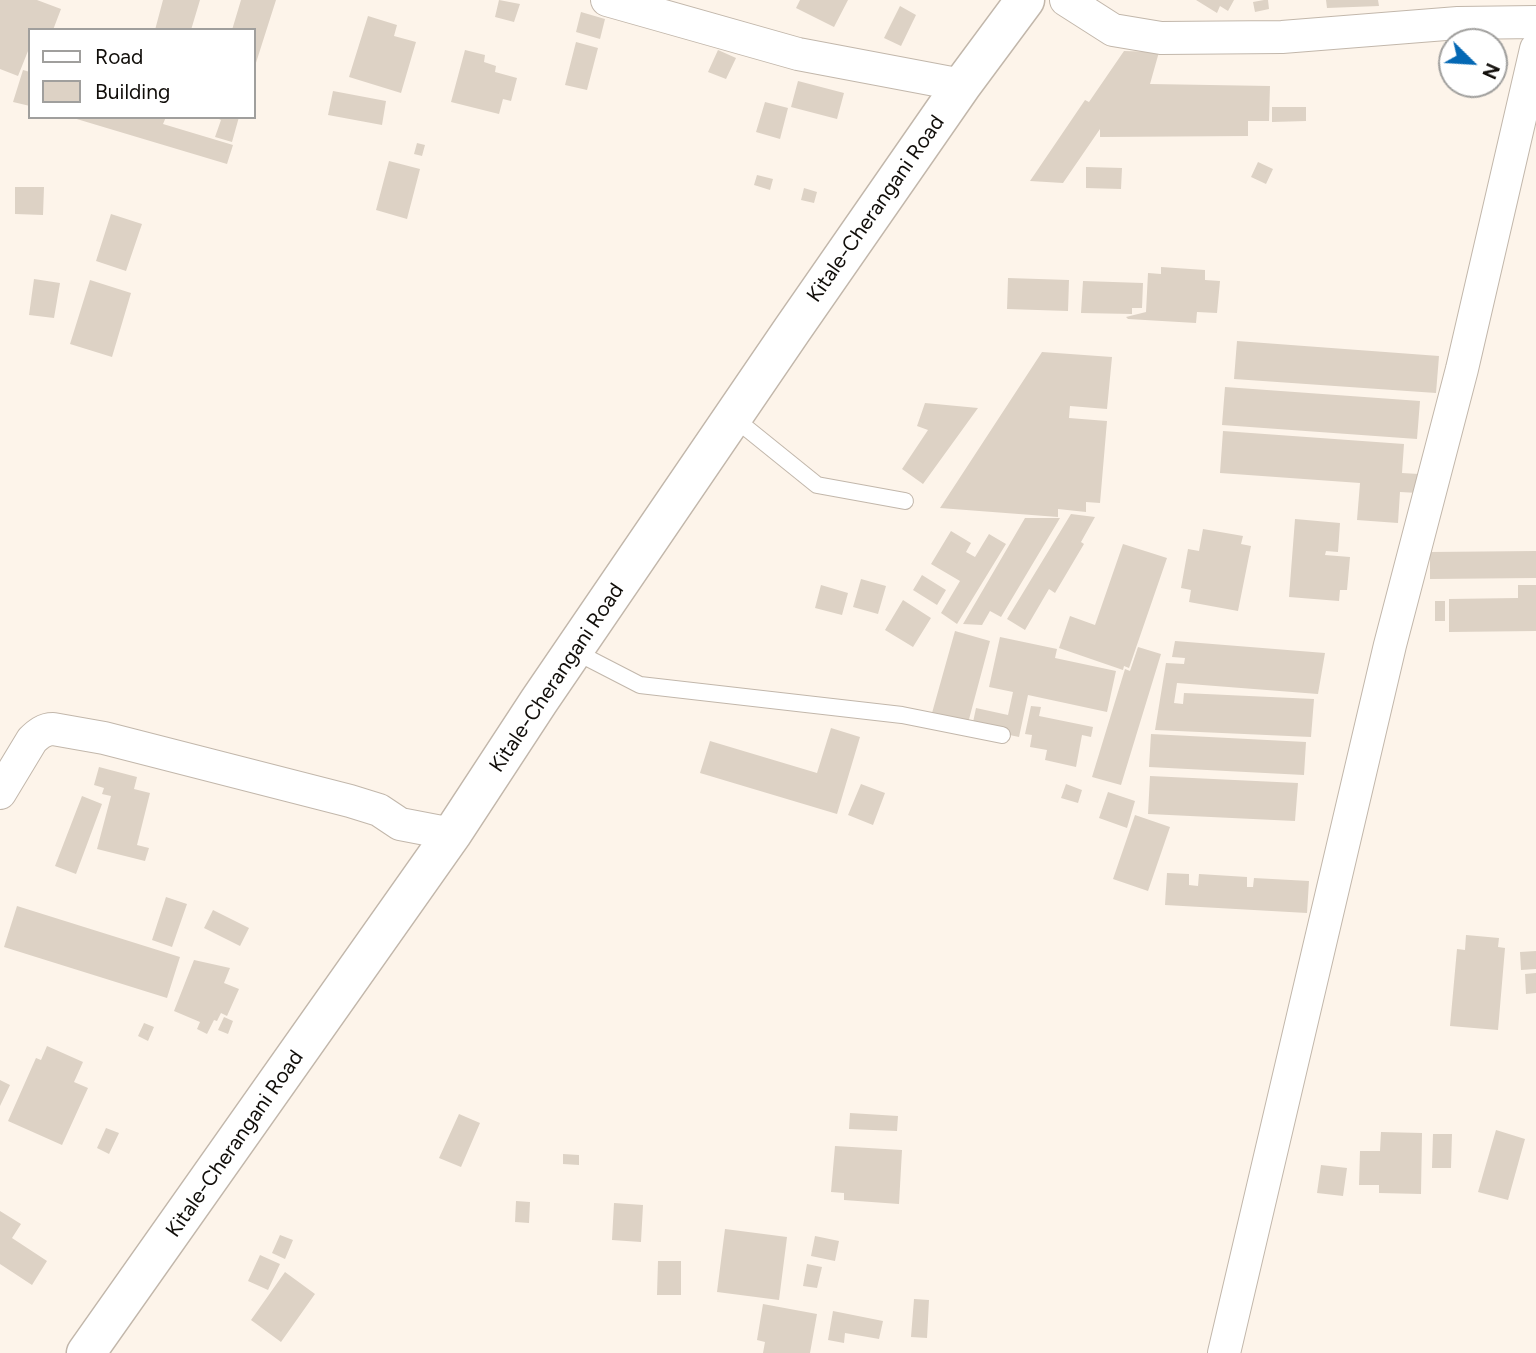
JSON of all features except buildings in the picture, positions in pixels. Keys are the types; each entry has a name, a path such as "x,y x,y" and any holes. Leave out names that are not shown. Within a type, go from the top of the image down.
{"main road":[{"name":"Kitale-Cherangani Road","path":"86,1353 452,834 574,651 962,85 1025,0"}],"street":[{"path":"607,0 798,54 962,85"},
{"path":"1066,0 1113,30 1161,38 1282,37 1458,23 1536,22"},
{"path":"1224,1353 1390,645 1462,369 1536,49"},
{"path":"0,793 32,740 37,734 53,729 104,738 350,801 379,810 400,824 452,834"}],"lane":[{"path":"734,418 817,485 905,501"},
{"path":"574,651 640,685 902,715 1002,735"}]}
